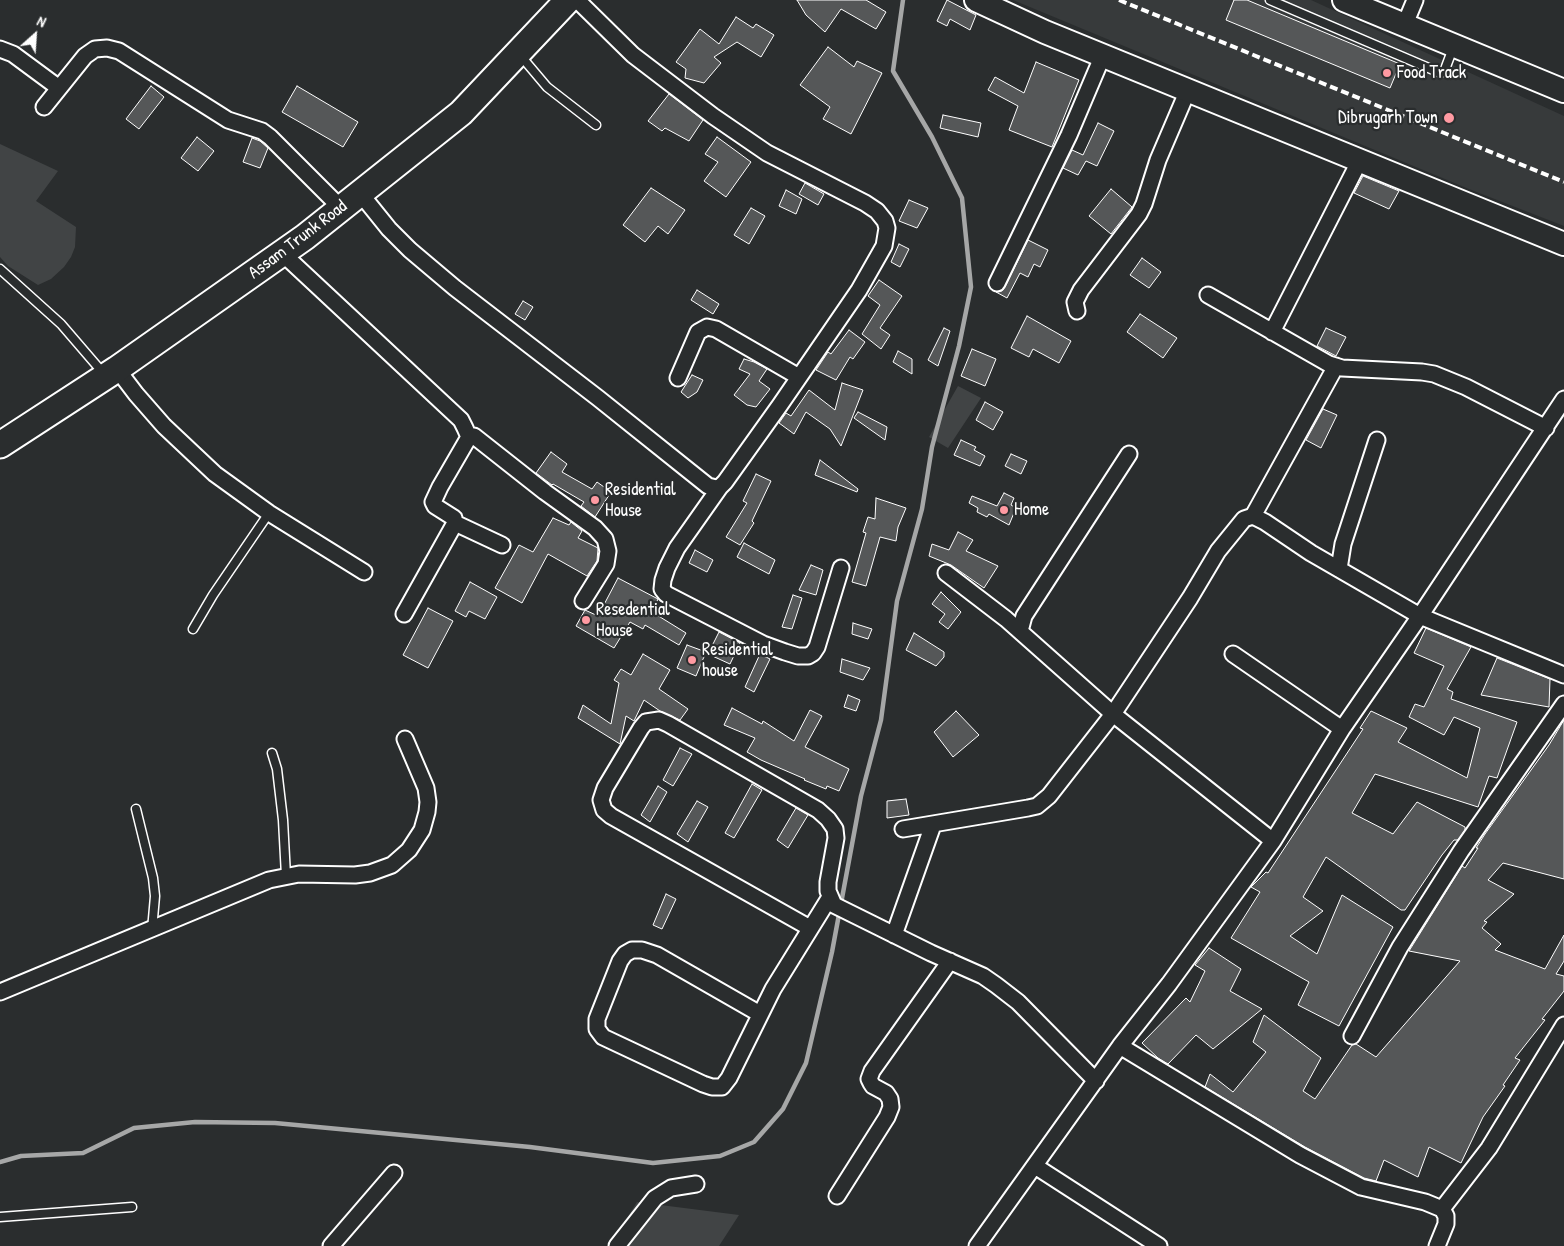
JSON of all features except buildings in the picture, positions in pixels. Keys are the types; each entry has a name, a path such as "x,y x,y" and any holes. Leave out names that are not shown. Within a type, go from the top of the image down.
{"main road":[{"name":"Assam Trunk Road","path":"0,444 111,372 282,253 341,208 461,113 568,0"}],"street":[{"path":"577,0 633,55 713,116 767,153 865,203 877,211 885,221 887,228 884,246 859,290 725,482 694,521 673,554 663,580 662,589 666,594 763,644 798,656 808,656 817,647 841,568"},
{"path":"976,0 1045,32 1564,244"},
{"path":"1344,0 1564,91"},
{"path":"1405,24 1415,0"},
{"path":"44,107 90,52 95,49 107,48 119,51 228,120 256,128 266,134 341,208"},
{"path":"0,49 12,54 59,88"},
{"path":"997,283 1070,135 1103,55"},
{"path":"1076,311 1075,302 1081,290 1139,214 1158,160 1188,90"},
{"path":"1272,332 1360,160"},
{"path":"360,193 388,229 455,288 598,398 708,486 720,487"},
{"path":"282,253 461,420 469,437"},
{"path":"1208,295 1316,358 1336,366 1342,368 1434,374 1466,386 1546,428"},
{"path":"678,378 698,332 707,327 716,329 799,377"},
{"path":"903,829 1037,806 1058,785 1113,714 1190,598 1218,551 1244,519 1253,516 1336,366"},
{"path":"111,372 136,394 164,426 201,462 269,513 364,572"},
{"path":"977,1246 1120,1046 1169,984 1273,841 1342,729 1420,616 1564,399"},
{"path":"469,437 474,436 545,492 595,528 605,539 608,551 606,564 583,601"},
{"path":"404,614 455,523 454,518 435,506 434,502 440,487 469,437"},
{"path":"1339,568 1343,544 1377,440"},
{"path":"1020,631 1024,616 1129,454"},
{"path":"1253,516 1304,549 1420,616 1564,675"},
{"path":"455,523 502,545"},
{"path":"946,572 1020,631 1113,714 1273,841"},
{"path":"1233,654 1342,729"},
{"path":"1352,1036 1400,947 1460,851 1564,704"},
{"path":"810,928 611,816 604,810 601,800 605,788 640,728 646,722 659,720 668,724 818,810 835,829 836,838 828,882 828,892 832,901 894,935 983,976 1018,1002 1096,1081"},
{"path":"0,992 152,930 246,889 286,876 299,874 355,875 370,873 392,865 409,850 426,820 428,802 426,788 404,739"},
{"path":"894,935 933,825"},
{"path":"760,1014 657,955 642,950 632,950 620,960 597,1019 597,1029 603,1036 703,1084 716,1088 725,1084 729,1078 760,1014 772,989 810,928 832,901"},
{"path":"837,1196 887,1117 890,1107 890,1098 871,1083 872,1071 950,961"},
{"path":"1442,1210 1489,1148 1564,1025"},
{"path":"1120,1046 1300,1155 1361,1187 1424,1202 1442,1210 1446,1216 1446,1224 1437,1246"},
{"path":"1035,1166 1159,1246"},
{"path":"331,1246 394,1173"},
{"path":"617,1246 655,1198 662,1192 672,1188 696,1184"}],"lane":[{"path":"1270,0 1438,72 1444,72 1454,45"},
{"path":"518,54 547,87 596,125"},
{"path":"0,269 111,372"},
{"path":"193,629 212,595 269,513"},
{"path":"272,753 277,769 283,820 286,876"},
{"path":"136,809 153,878 155,896 152,930"},
{"path":"0,1217 132,1207"}],"shaded area":[{"path":"1013,0 1311,0 1564,116 1564,226 1469,189"},
{"path":"0,144 58,171 36,201 76,227 75,247 71,257 64,267 51,279 38,285 8,266 0,257"},
{"path":"958,386 981,398 948,448 929,437"},
{"path":"637,1202 739,1215 719,1246 610,1246"}],"waterway":[{"path":"0,1162 21,1156 83,1153 134,1128 195,1122 275,1123 530,1147 653,1163 720,1156 754,1142 783,1109 806,1063 832,952 861,796 881,720 897,601 922,509 932,447 959,346 971,287 962,198 932,137 893,71 903,0"}],"railway":[{"path":"1119,0 1564,182"}],"place":[{"name":"Food Track","path":"1387,73"},
{"name":"Dibrugarh Town","path":"1449,118"},
{"name":"Residential House","path":"595,500"},
{"name":"Home","path":"1004,510"},
{"name":"Resedential House","path":"586,620"},
{"name":"Residential house","path":"692,660"}]}
